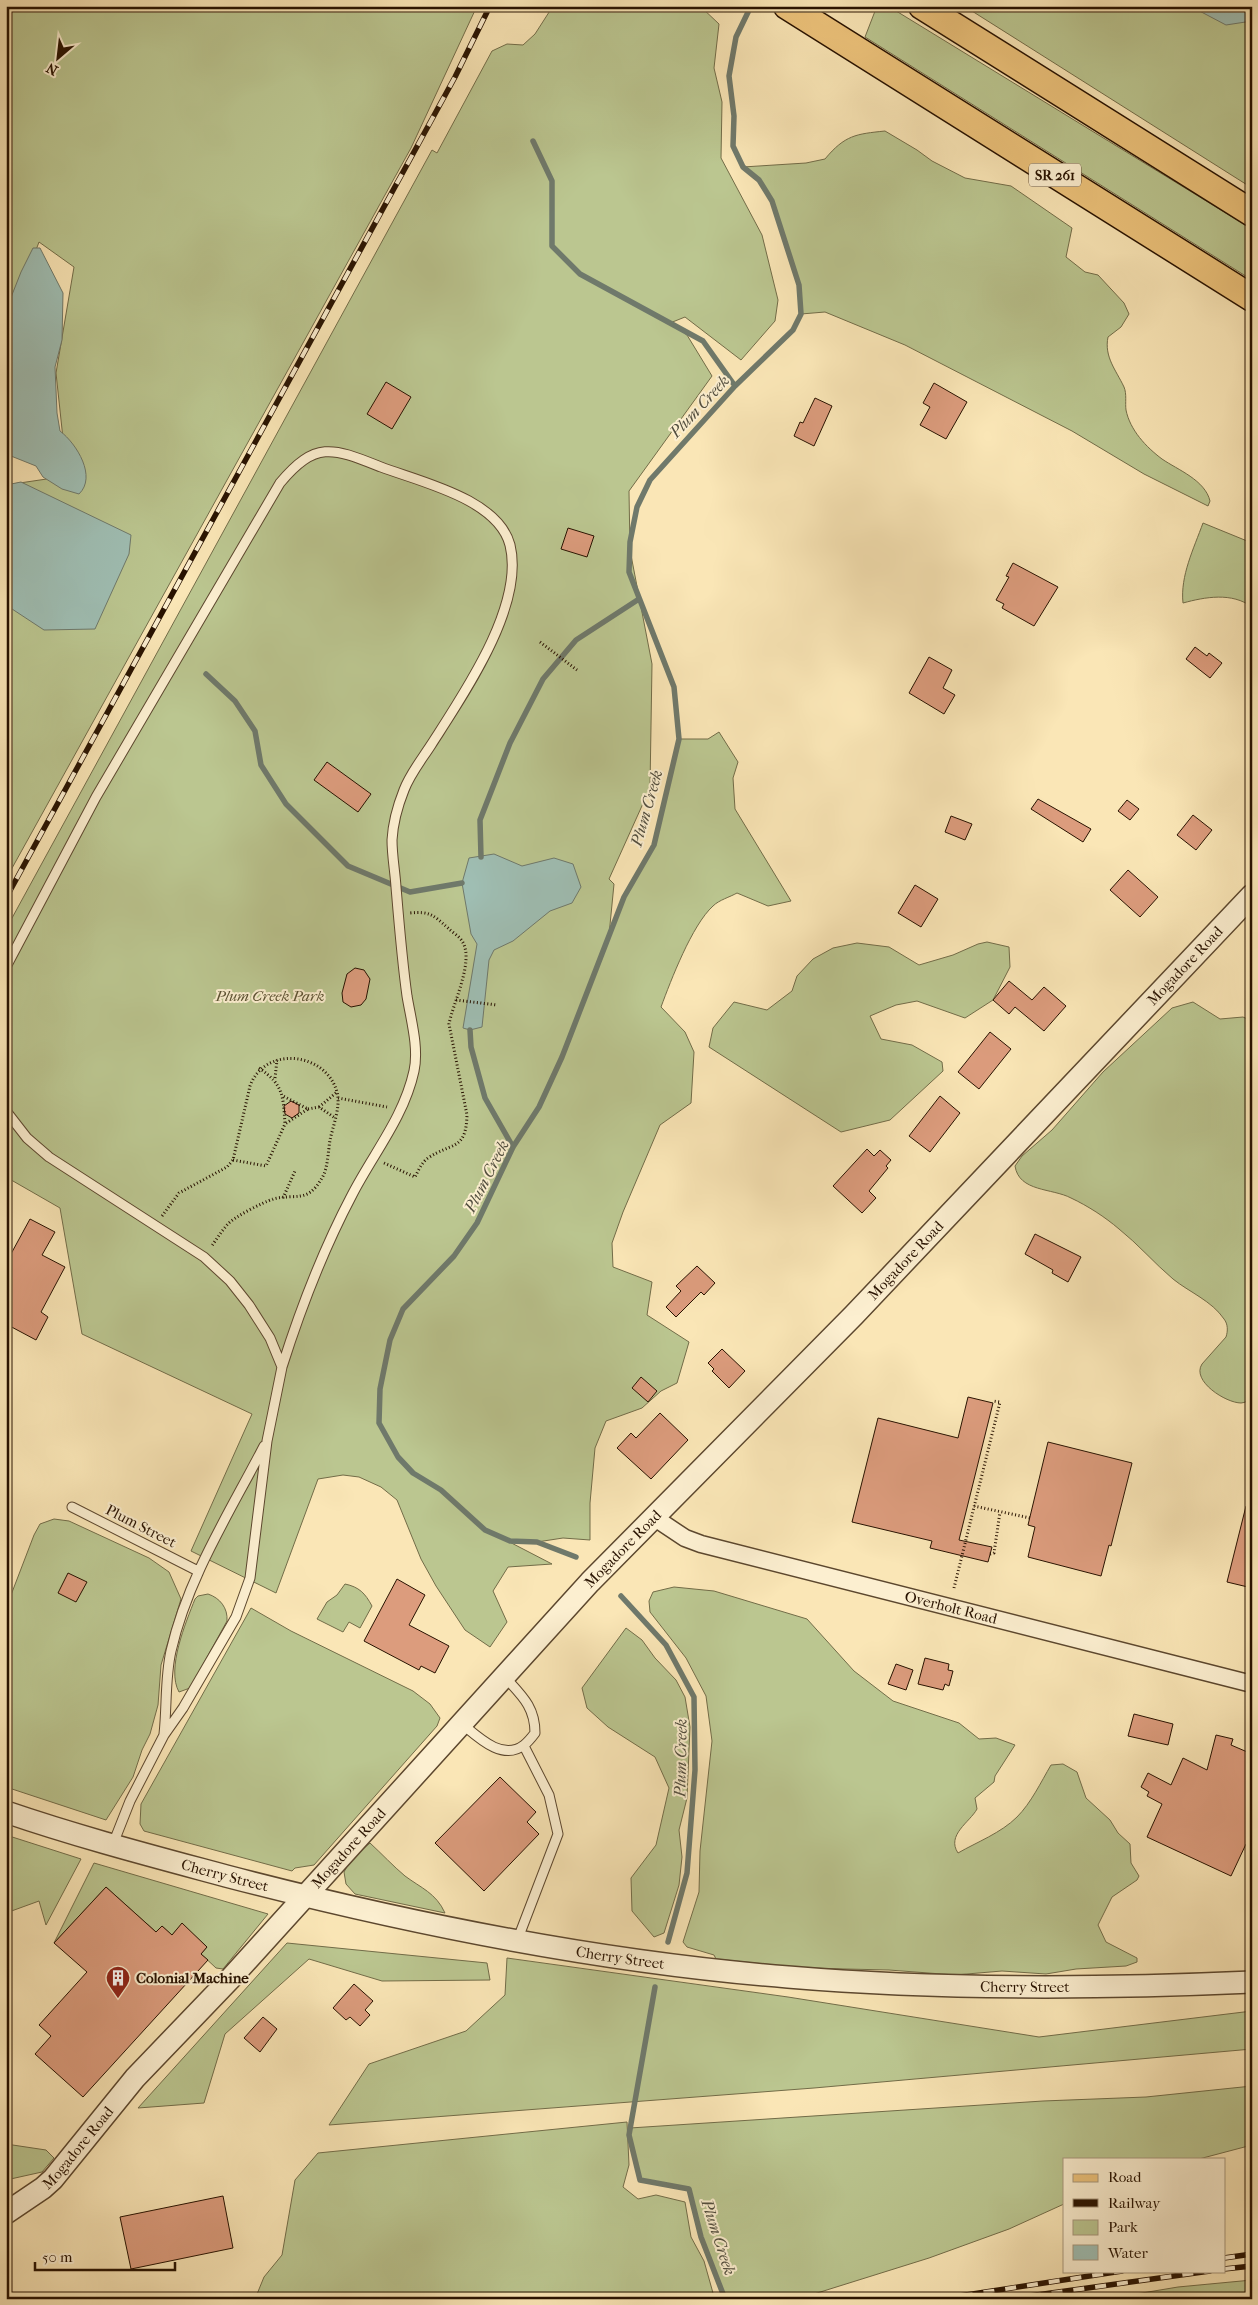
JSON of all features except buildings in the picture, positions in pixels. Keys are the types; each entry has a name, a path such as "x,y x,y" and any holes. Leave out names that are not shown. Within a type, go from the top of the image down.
{"main road":[{"name":"SR 261","path":"787,6 1252,298"},
{"path":"922,6 1252,213"}],"street":[{"name":"Mogadore Road","path":"6,2213 53,2179 135,2078 230,1979 590,1582 854,1315 1250,899"},
{"name":"Overholt Road","path":"655,1518 685,1538 702,1544 1252,1684"},
{"name":"Cherry Street","path":"6,1812 113,1846 304,1896 430,1925 517,1941 688,1967 789,1977 904,1984 1095,1988 1252,1982"}],"lane":[{"path":"6,967 96,797 280,483 296,464 311,454 330,452 356,457 484,508 500,523 510,543 513,569 508,598 485,656 405,787 396,816 392,841 403,970 414,1040 415,1068 400,1112 372,1158 329,1237 300,1309 282,1366 266,1441 250,1578 236,1617 183,1708 164,1735 130,1801 113,1846"},
{"path":"6,1111 27,1138 49,1157 204,1257 230,1281 250,1305 270,1338 282,1366"},
{"path":"164,1735 170,1652 198,1571 266,1441"},
{"name":"Plum Street","path":"72,1506 198,1571"},
{"path":"461,1723 489,1746 506,1751 524,1746 535,1733 535,1718 527,1703 504,1676"},
{"path":"517,1941 558,1834 549,1795 524,1746"}],"path":[{"path":"540,642 577,670"},
{"path":"372,1158 415,1177 427,1158 459,1144 466,1129 467,1115 449,1024 462,984 466,950 462,941 433,914 422,912 398,914"},
{"path":"456,1000 497,1005"},
{"path":"155,1224 179,1193 227,1167 233,1160 250,1086 253,1076 260,1068 277,1059 290,1058 314,1064 328,1076 337,1092 338,1098 323,1177 311,1192 302,1197 272,1199 233,1219 204,1257"},
{"path":"275,1079 277,1059"},
{"path":"233,1160 266,1166 285,1124 283,1096 275,1079 260,1068"},
{"path":"285,1124 308,1109 318,1107 337,1092"},
{"path":"283,1096 308,1109"},
{"path":"338,1098 380,1104 400,1112"},
{"path":"318,1107 334,1118"},
{"path":"283,1198 295,1171"},
{"path":"954,1588 1000,1402 993,1401"},
{"path":"974,1506 1030,1518"},
{"path":"990,1554 994,1553 1000,1512"}],"green space":[{"path":"6,6 477,6 411,148 6,879 6,485 67,476 56,373 74,267 39,242 6,330"},
{"name":"Plum Creek Park","path":"553,6 700,6 719,24 714,68 722,102 721,158 762,235 778,300 775,321 741,360 685,317 670,323 687,335 712,376 629,491 630,550 652,664 650,788 609,879 614,884 609,935 624,897 654,845 679,739 708,739 719,732 738,762 733,778 735,809 791,901 768,906 737,893 715,904 697,926 670,982 661,1007 685,1032 694,1052 691,1103 660,1125 612,1243 613,1267 652,1282 647,1315 689,1342 677,1383 661,1391 642,1408 606,1421 595,1448 590,1503 590,1540 563,1538 537,1542 510,1541 496,1535 552,1564 508,1567 493,1591 507,1622 490,1647 465,1630 436,1586 421,1559 397,1500 381,1487 359,1477 343,1475 318,1479 276,1593 191,1551 252,1414 82,1334 60,1208 6,1177 6,929 432,150 437,153 492,51 507,44 523,45 535,34"},
{"path":"877,6 888,6 1252,229 1252,280 865,37"},
{"path":"964,6 1252,6 1252,188"},
{"path":"885,131 932,161 965,178 1011,186 1072,228 1066,257 1085,272 1098,275 1124,303 1129,314 1121,327 1108,337 1107,344 1109,357 1125,390 1126,410 1131,424 1140,438 1156,454 1190,476 1203,487 1210,501 1208,506 1144,474 1072,431 905,345 825,312 801,314 799,285 772,201 759,180 743,167 806,163 825,159 845,140 866,133"},
{"path":"1203,523 1252,543 1252,607 1236,599 1218,597 1183,603 1186,572"},
{"path":"987,942 1009,947 1010,967 993,1000 965,1018 917,1001 896,1005 870,1016 881,1039 912,1045 942,1062 943,1071 890,1120 841,1132 709,1047 713,1028 734,1002 767,1010 792,991 797,976 813,959 833,948 857,943 889,947 919,965"},
{"path":"1193,1002 1220,1019 1243,1017 1252,1021 1252,1398 1242,1403 1219,1395 1201,1377 1202,1364 1227,1335 1226,1323 1219,1313 1207,1302 1173,1279 1108,1220 1071,1198 1029,1185 1023,1181 1015,1166 1022,1156 1052,1130 1103,1072 1172,1008"},
{"path":"54,1519 69,1521 149,1558 169,1572 181,1599 161,1665 158,1705 150,1734 142,1750 133,1777 106,1820 6,1787 6,1608 34,1535 40,1524"},
{"path":"345,1584 361,1591 372,1606 360,1628 349,1622 343,1632 317,1619 327,1602 337,1595"},
{"path":"674,1587 714,1591 807,1619 854,1671 893,1701 959,1723 979,1739 996,1738 1015,1745 995,1776 994,1782 975,1798 977,1809 960,1829 955,1840 958,1853 1011,1823 1031,1799 1051,1765 1063,1764 1077,1772 1086,1798 1110,1820 1118,1833 1130,1844 1131,1863 1139,1876 1137,1880 1112,1897 1098,1925 1106,1942 1137,1958 1137,1962 1126,1966 1076,1969 1046,1974 1002,1971 955,1975 889,1970 803,1968 716,1959 714,1955 687,1947 683,1942 699,1892 700,1851 712,1741 706,1696 686,1658 650,1612 649,1601 653,1592"},
{"path":"208,1594 216,1598 225,1608 227,1621 190,1688 179,1692 175,1671 183,1632 195,1599 198,1596"},
{"path":"251,1608 291,1631 413,1691 430,1704 440,1718 437,1726 314,1865 295,1868 292,1871 144,1831 140,1824 141,1804"},
{"path":"626,1628 642,1640 655,1658 676,1680 685,1697 690,1727 687,1798 679,1830 682,1857 679,1885 664,1933 654,1937 632,1911 631,1878 656,1845 669,1788 655,1757 608,1727 587,1708 582,1688"},
{"path":"6,1835 81,1859 46,1925 39,1901 6,1913"},
{"path":"370,1843 405,1876 433,1896 445,1913 355,1894 346,1884 344,1872 351,1859"},
{"path":"94,1863 268,1914 223,1969 216,1968 201,1954 207,1947 182,1924 172,1935 162,1926 156,1932 106,1887 54,1943"},
{"path":"287,1943 487,1963 490,1980 382,1981 309,1959 225,2034 204,2103 138,2108"},
{"path":"507,1958 788,1997 1039,2037 1252,2011 1252,2049 814,2088 329,2125 369,2064 466,2031 505,1995"},
{"path":"1252,2086 1252,2145 1203,2158 1063,2158 1063,2204 1009,2229 929,2258 798,2299 725,2299 701,2237 689,2189 640,2180 629,2135 630,2128 1043,2101 1146,2097"},
{"path":"627,2122 629,2165 623,2187 638,2199 656,2195 685,2202 691,2237 704,2261 713,2293 689,2299 255,2299 264,2277 282,2255 295,2180 318,2153"},
{"path":"6,2144 46,2150 54,2158 42,2172 6,2180"},
{"path":"1252,2280 1252,2299 1106,2299 1178,2287"}],"water":[{"path":"1190,6 1252,6 1252,21 1226,25"},
{"path":"33,248 40,248 63,293 62,340 55,367 57,413 60,431 73,444 83,461 86,479 84,487 79,494 62,489 43,477 36,466 6,454 6,310"},
{"path":"21,482 131,535 129,554 95,629 44,630 6,605 6,485"},
{"path":"494,854 522,866 554,858 573,864 581,887 572,903 550,911 513,941 494,950 489,960 482,1027 470,1030 463,1028 477,944 471,934 462,883 469,858"}],"waterway":[{"name":"Plum Creek","path":"576,1557 537,1542 510,1541 485,1530 441,1490 413,1473 398,1457 379,1423 380,1389 390,1340 403,1309 454,1256 477,1223 513,1147 539,1107 562,1057 624,897 654,845 679,739 674,687 629,572 630,542 637,507 650,480 735,386 793,330 801,314 799,285 772,201 759,180 743,167 733,146 734,116 729,76 736,37 751,6"},
{"path":"533,141 552,181 552,246 580,274 703,341 735,386"},
{"path":"481,857 480,820 510,743 543,679 576,640 639,599"},
{"path":"206,674 235,701 255,731 261,765 286,804 348,866 410,892 462,883"},
{"path":"470,1030 471,1047 485,1098 513,1147"},
{"name":"Plum Creek","path":"621,1596 666,1645 694,1697 695,1770 687,1873 668,1942"},
{"name":"Plum Creek","path":"655,1987 629,2135 640,2180 689,2189 701,2237 725,2299"}],"railway":[{"path":"6,898 455,77 490,6"},
{"path":"1226,2258 1252,2254"},
{"path":"1226,2269 1252,2266"},
{"path":"940,2299 1116,2272"},
{"path":"1008,2299 1203,2272"}],"place":[{"name":"Colonial Machine","path":"118,1999"}]}
